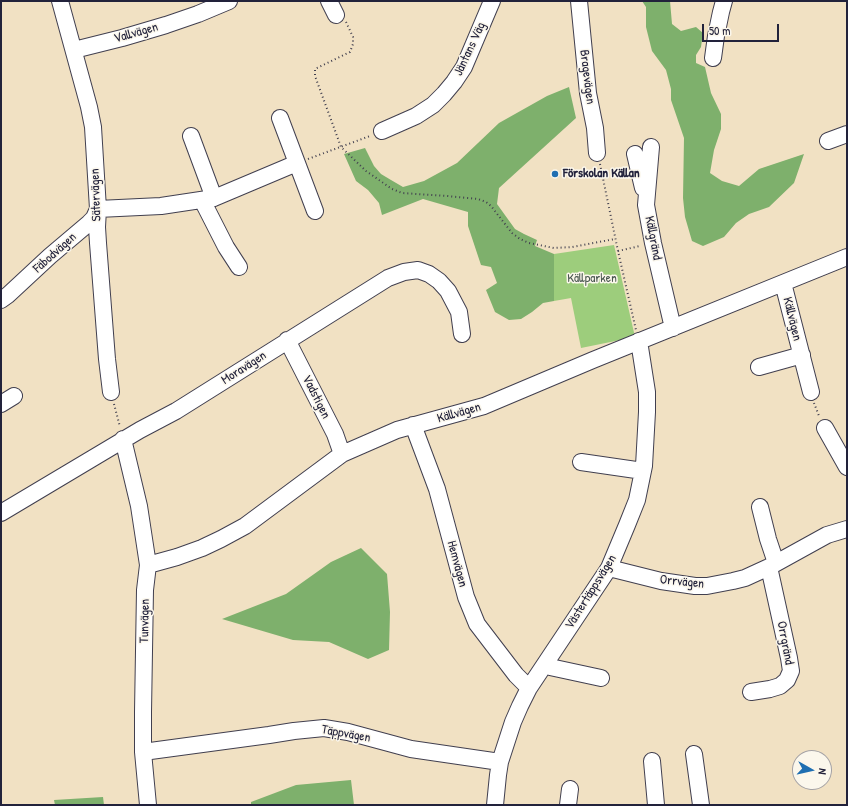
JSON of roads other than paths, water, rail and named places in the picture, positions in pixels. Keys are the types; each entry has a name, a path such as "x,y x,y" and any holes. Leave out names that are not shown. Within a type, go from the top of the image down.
{"street":[{"name":"Sätervägen","path":"60,1 89,107 93,128 98,209 97,227 110,392"},
{"name":"Vallvägen","path":"74,50 122,38 195,8 229,1"},
{"path":"329,1 340,18"},
{"name":"Jäntans Väg","path":"382,131 416,116 433,105 444,94 464,67 492,1"},
{"name":"Bragevägen","path":"579,1 588,94 595,128 597,153"},
{"path":"712,58 719,18 724,1"},
{"path":"280,118 315,211"},
{"path":"828,141 847,134"},
{"path":"191,136 208,199 226,247 238,267"},
{"name":"Källgränd","path":"651,147 646,205 653,243 673,328"},
{"path":"635,154 646,205"},
{"path":"98,209 161,206 208,199 297,163"},
{"name":"Fäbodvägen","path":"1,300 89,223 94,218 98,209"},
{"name":"Källvägen","path":"148,565 202,548 245,526 342,454 397,430 484,406 639,341 847,257"},
{"name":"Moravägen","path":"1,513 123,439 176,411 388,278 404,272 418,270 430,274 448,291 458,312 462,334"},
{"name":"Källvägen","path":"783,283 811,392"},
{"name":"Vadstigen","path":"287,340 335,434 342,454"},
{"name":"Västertäppsvägen","path":"495,805 500,762 513,722 529,688 609,568 637,500 643,471 647,412 647,392 639,341"},
{"name":"Källvägen","path":"759,367 802,355"},
{"name":"Hemvägen","path":"413,425 437,489 466,597 477,624 516,675 529,688"},
{"path":"825,428 847,467"},
{"name":"Tunvägen","path":"123,439 139,506 148,565 145,590 143,752 148,805"},
{"path":"581,462 643,471"},
{"path":"760,507 773,565"},
{"name":"Orrvägen","path":"609,568 661,581 695,586 707,586 733,582 773,565 827,535 847,529"},
{"name":"Orrgränd","path":"750,692 780,686 787,680 790,671 773,565"},
{"path":"545,664 601,678"},
{"name":"Täppvägen","path":"143,752 324,728 348,732 411,749 500,762"},
{"path":"694,754 701,805"},
{"path":"652,761 656,805"},
{"path":"568,805 570,789"}],"place":[{"name":"Förskolan Källan","path":"555,174"}],"park label":[{"name":"Källparken","path":"592,279"}]}
